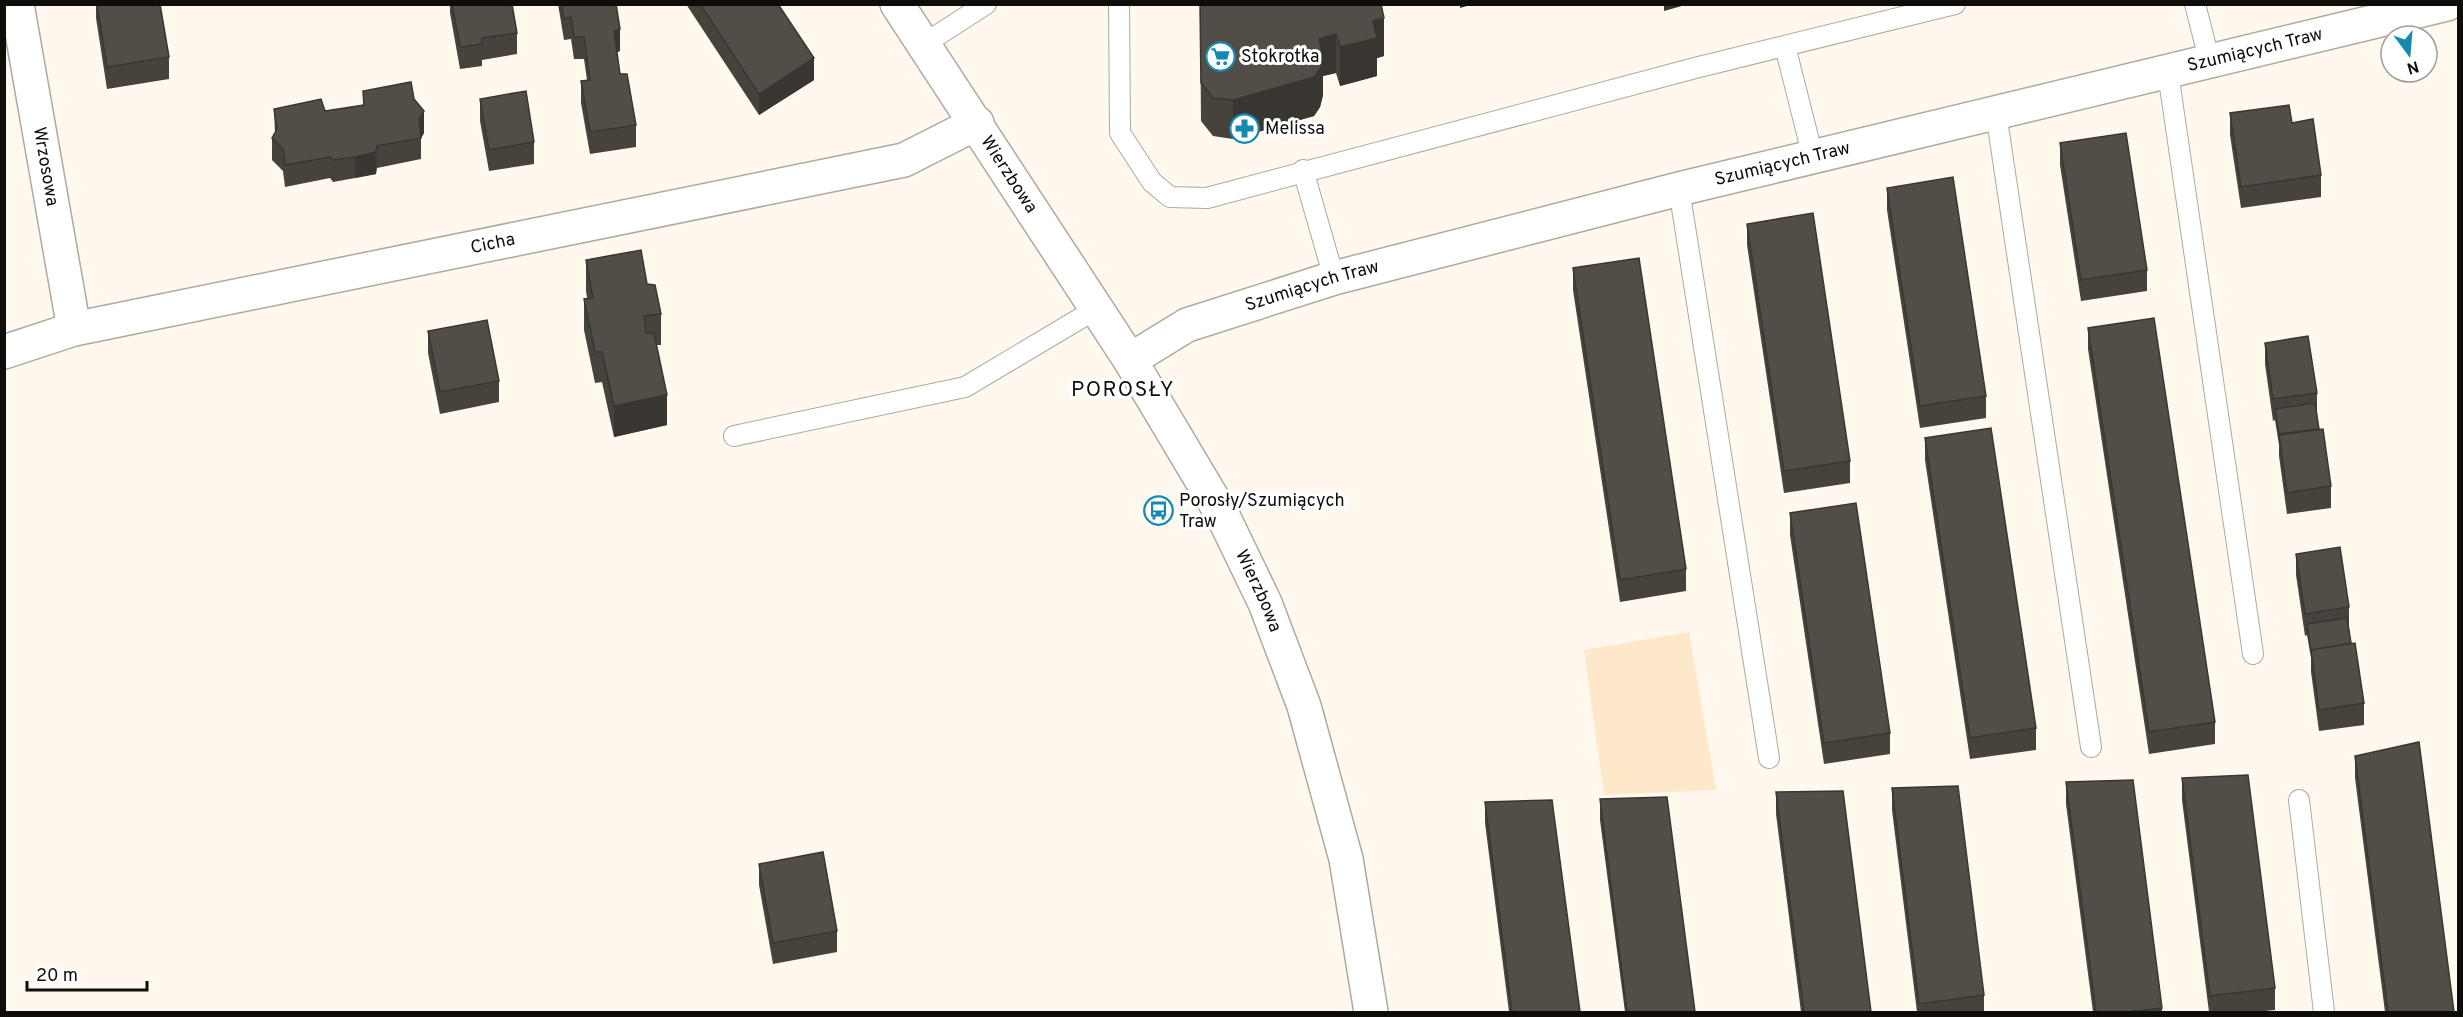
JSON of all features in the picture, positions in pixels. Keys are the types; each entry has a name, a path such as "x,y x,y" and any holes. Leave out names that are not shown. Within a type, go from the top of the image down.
{"street":[{"name":"Wrzosowa","path":"17,4 74,329"},
{"name":"Wierzbowa","path":"897,4 1130,360 1222,516 1265,603 1304,706 1346,859 1371,1012"},
{"name":"Szumiących Traw","path":"1130,360 1187,325 1334,278 1679,189 2210,63 2447,4"},
{"name":"Cicha","path":"4,352 74,329 904,160 977,123"}],"lane":[{"path":"924,44 986,4"},
{"path":"1119,4 1120,133 1152,182 1170,197 1207,198 1303,170 1955,4"},
{"path":"2195,4 2210,63"},
{"path":"1785,46 1813,157"},
{"path":"2168,73 2253,654"},
{"path":"1996,113 2091,747"},
{"path":"1303,170 1334,278"},
{"path":"1679,189 1769,758"},
{"path":"734,436 965,387 1096,309"},
{"path":"2299,800 2324,1012"}],"shaded area":[{"path":"1689,632 1716,790 1604,795 1584,650"}],"building":[{"path":"97,4 160,4 169,57 107,67"},
{"path":"452,4 512,4 517,33 482,38 482,44 460,47"},
{"path":"561,4 616,4 620,29 614,31 620,74 627,74 636,125 590,132 581,81 590,80 584,37 574,37 571,17 564,19"},
{"path":"700,4 778,4 814,58 759,94"},
{"path":"1200,4 1381,4 1384,18 1373,21 1377,38 1340,47 1336,34 1319,39 1323,57 1320,69 1314,77 1233,100 1213,98 1201,83"},
{"path":"411,82 414,99 424,111 419,119 421,138 377,146 376,152 355,157 333,160 330,157 285,165 283,149 272,138 277,129 274,109 321,99 325,111 364,105 363,91"},
{"path":"526,91 534,142 489,150 480,99"},
{"path":"2289,105 2292,123 2313,119 2321,175 2241,187 2230,113"},
{"path":"2126,133 2147,270 2081,280 2060,143"},
{"path":"1953,177 1986,396 1920,406 1887,188"},
{"path":"1813,213 1850,461 1784,471 1747,224"},
{"path":"641,250 647,284 655,285 661,314 644,316 646,333 654,333 667,395 614,406 602,352 595,352 584,299 593,298 586,260"},
{"path":"1639,258 1686,569 1620,580 1573,268"},
{"path":"2154,318 2215,722 2149,732 2088,328"},
{"path":"487,320 499,381 440,392 428,331"},
{"path":"2308,336 2317,393 2273,399 2265,343"},
{"path":"2315,403 2319,429 2279,434 2275,409"},
{"path":"1991,428 2036,728 1970,738 1925,438"},
{"path":"2323,429 2331,486 2287,493 2279,435"},
{"path":"1856,503 1890,733 1824,743 1790,513"},
{"path":"2340,547 2349,607 2305,614 2296,554"},
{"path":"2347,618 2351,643 2311,650 2307,624"},
{"path":"2355,643 2364,703 2319,710 2311,650"},
{"path":"2419,742 2454,1012 2388,1012 2355,756"},
{"path":"2248,775 2275,988 2210,996 2182,778"},
{"path":"2133,780 2162,1008 2127,1012 2096,1012 2066,782"},
{"path":"1958,786 1984,995 1919,1004 1892,788"},
{"path":"1843,791 1871,1012 1804,1012 1776,792"},
{"path":"1667,797 1695,1012 1627,1012 1600,799"},
{"path":"1552,800 1580,1012 1512,1012 1485,802"},
{"path":"823,852 837,931 773,943 759,864"}],"place":[{"name":"Stokrotka","path":"1220,57"},
{"name":"Melissa","path":"1244,129"},
{"name":"Porosły/Szumiących Traw","path":"1158,511"}],"district":[{"name":"POROSŁY","path":"1123,390"}]}
